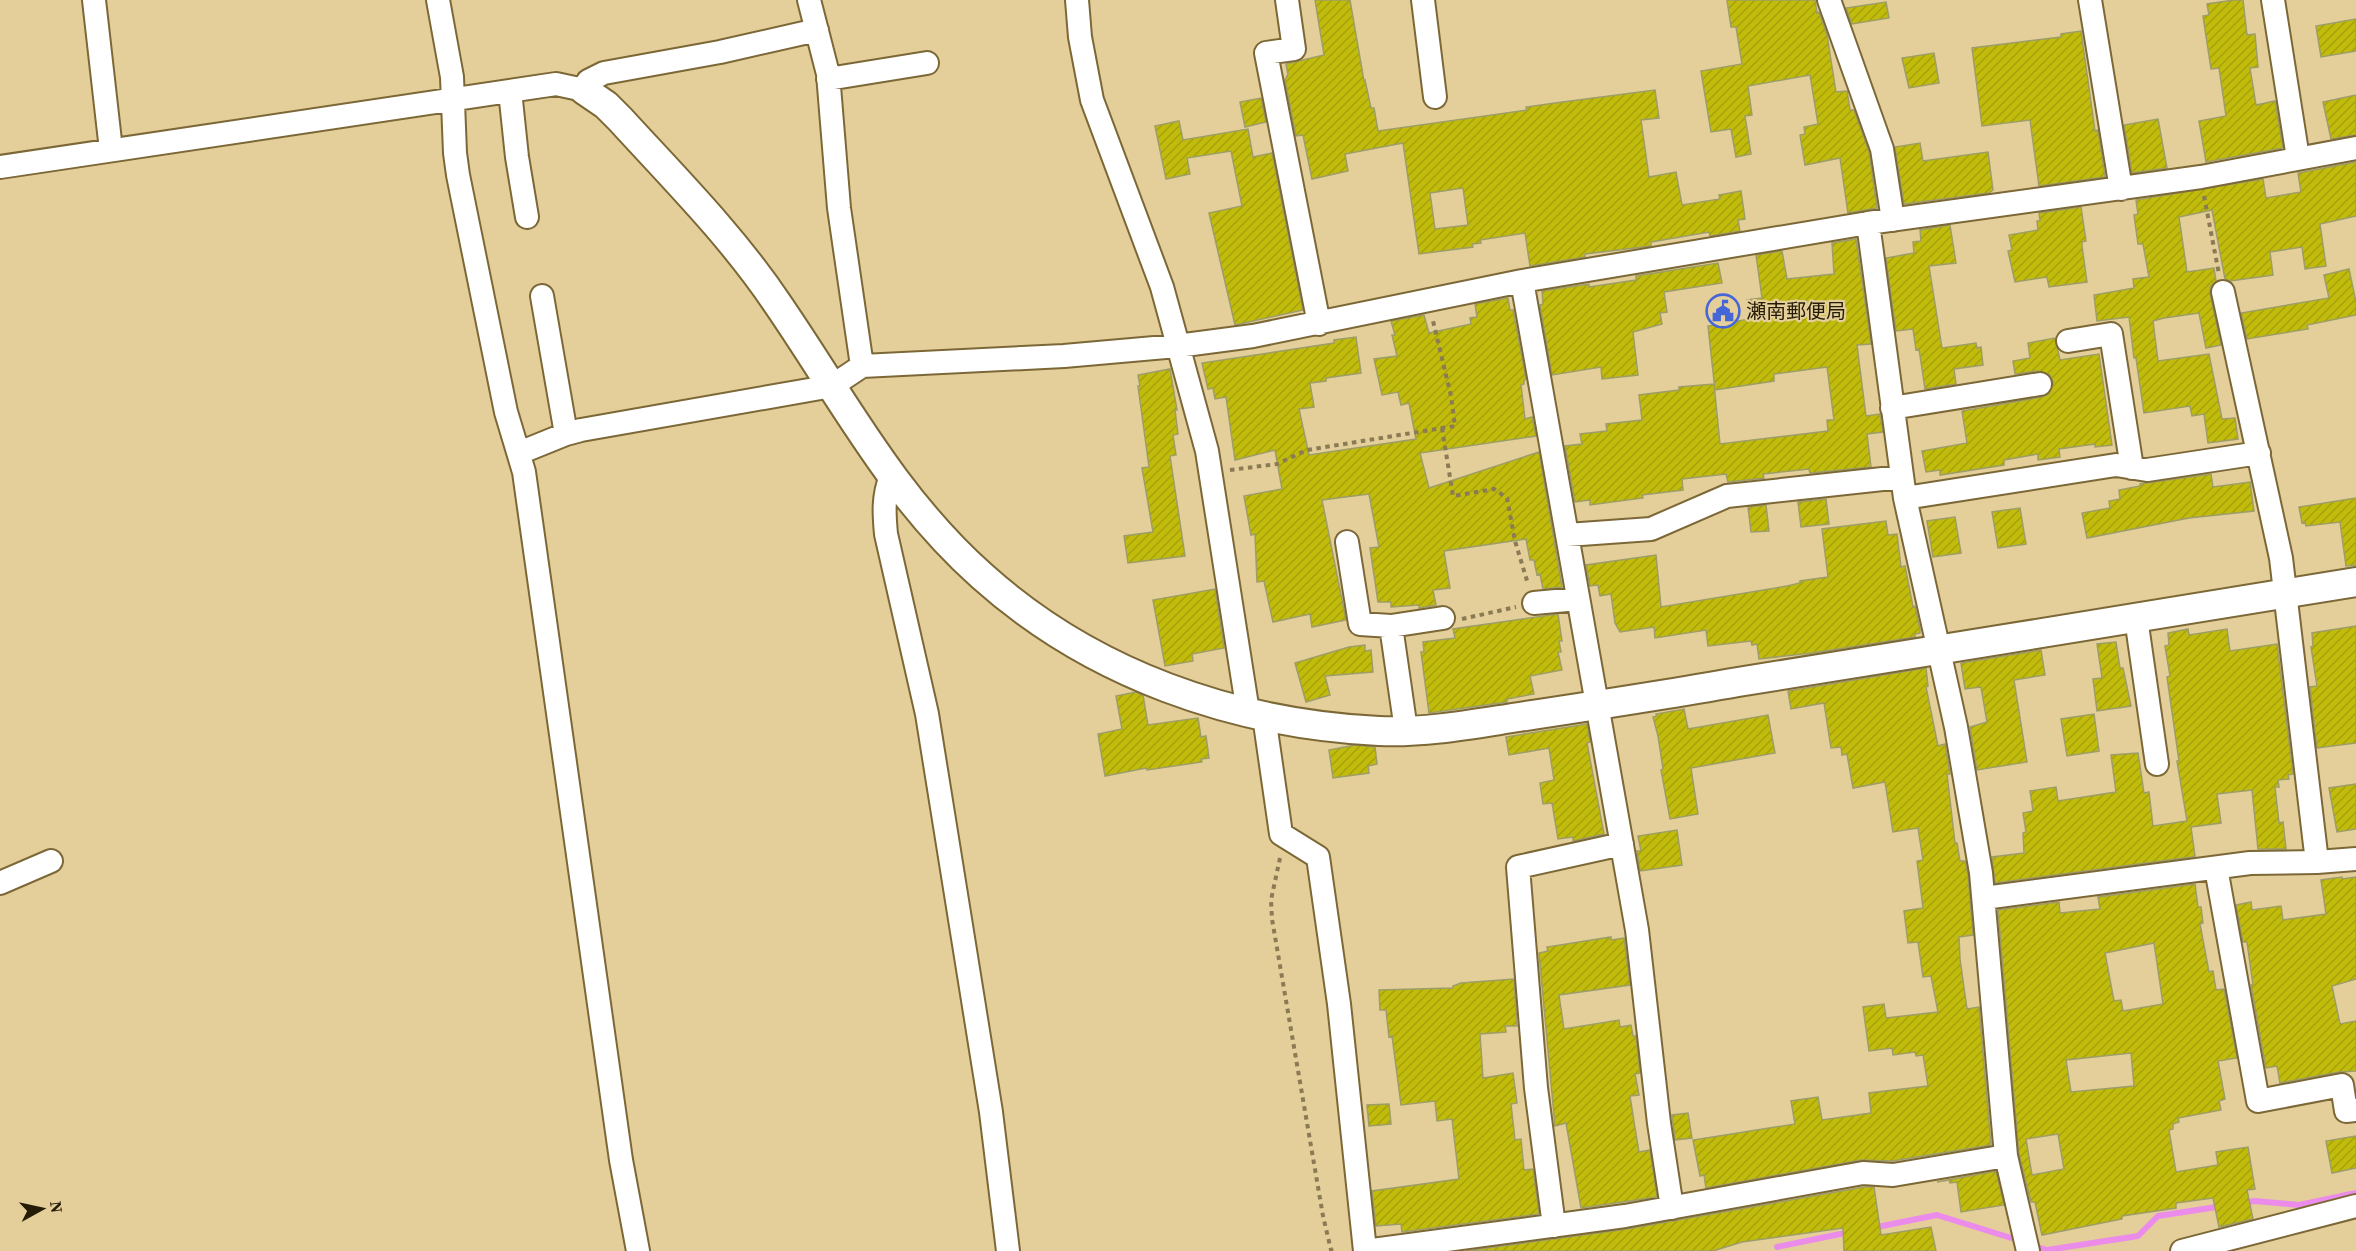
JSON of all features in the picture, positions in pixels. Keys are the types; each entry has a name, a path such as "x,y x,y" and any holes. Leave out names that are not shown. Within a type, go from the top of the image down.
{"street":[{"path":"94,0 111,150"},
{"path":"438,0 448,54 458,175 506,412 525,480 621,1160 638,1251"},
{"path":"809,0 828,79 839,208 862,366"},
{"path":"1077,0 1080,38 1092,100 1162,287 1199,417 1256,714 1291,839 1318,857 1339,1004 1365,1251 1672,1208 1863,1173 1893,1175 2006,1156"},
{"path":"1287,0 1294,49 1266,53 1319,324"},
{"path":"1423,0 1435,97"},
{"path":"1829,0 1882,149 1893,220"},
{"path":"2090,0 2121,189"},
{"path":"2273,0 2298,158"},
{"path":"584,90 588,81 604,73 720,52 817,30"},
{"path":"828,79 927,63"},
{"path":"0,167 556,84 584,90 606,105 620,119 717,225 752,267 891,476 928,524 982,577 1048,627 1083,648 1153,683 1184,695 1256,714 1339,727 1406,730 1450,727 1598,706 2356,582"},
{"path":"510,91 517,158 527,218"},
{"path":"519,453 566,434 832,386 862,366 1064,356 1178,346 1253,336 1522,281 1868,223 2201,177 2356,148"},
{"path":"1868,223 1903,488 1964,767 1984,898 2006,1156 2025,1240"},
{"path":"1522,281 1622,844 1643,975 1659,1123 1672,1208"},
{"path":"2223,292 2279,548 2317,862"},
{"path":"542,296 566,434"},
{"path":"2068,341 2110,334 2132,468"},
{"path":"1892,408 2040,384"},
{"path":"1567,536 1651,529 1727,496 1903,488 2116,465 2147,470 2259,453"},
{"path":"891,476 884,492 886,534 927,714 976,1028 992,1112 1008,1251"},
{"path":"1347,542 1360,624 1390,626 1443,618"},
{"path":"1534,603 1578,599"},
{"path":"2136,618 2157,764"},
{"path":"1390,626 1406,730"},
{"path":"1554,1226 1536,1088 1518,867 1622,844"},
{"path":"1984,898 2278,861 2317,862 2356,859"},
{"path":"0,883 51,861"},
{"path":"2216,868 2258,1101 2342,1085 2346,1111 2356,1110"},
{"path":"2182,1251 2356,1206"}],"path":[{"path":"2201,177 2223,292"},
{"path":"1211,473 1277,464 1307,450 1455,426 1451,396 1428,300"},
{"path":"1442,428 1453,496 1494,489 1507,498 1515,541 1534,603 1458,620 1443,618"},
{"path":"1291,839 1282,848 1271,900 1272,919 1323,1216 1327,1237 1334,1251"}],"building":[{"path":"1315,0 1350,0 1364,81 1371,108 1374,108 1378,131 1527,110 1526,107 1655,90 1659,118 1641,120 1649,177 1676,172 1682,205 1720,199 1719,195 1741,191 1745,219 1738,220 1740,231 1710,236 1709,232 1651,242 1651,246 1585,254 1585,257 1530,266 1525,233 1480,240 1481,243 1472,244 1473,247 1419,254 1403,143 1345,154 1348,171 1312,179 1303,135 1296,136 1285,80 1288,74 1286,64 1324,55","holes":["1463,188 1468,225 1435,229 1430,193"]},
{"path":"1727,0 1815,0 1817,13 1819,12 1827,35 1836,92 1847,91 1850,110 1854,110 1869,152 1877,208 1848,213 1840,158 1805,165 1800,135 1805,134 1804,127 1818,124 1810,75 1748,86 1752,115 1745,116 1751,154 1736,157 1731,129 1711,132 1701,71 1742,64 1736,27 1731,27"},
{"path":"2243,0 2247,35 2255,34 2258,67 2250,68 2256,105 2275,101 2283,148 2206,162 2199,121 2226,116 2219,68 2211,69 2203,16 2209,15 2207,4"},
{"path":"1886,2 1889,18 1852,24 1846,8"},
{"path":"2356,19 2356,51 2321,57 2316,26"},
{"path":"2081,31 2095,131 2098,130 2105,177 2039,186 2030,120 1982,126 1972,48 2061,37 2061,34"},
{"path":"1934,53 1939,83 1909,88 1902,58"},
{"path":"2356,95 2356,135 2331,139 2323,102"},
{"path":"1261,98 1266,122 1245,127 1240,102"},
{"path":"2158,119 2167,168 2132,173 2124,125"},
{"path":"1179,121 1183,140 1248,129 1253,157 1272,153 1303,310 1235,325 1209,213 1242,206 1231,151 1187,158 1190,174 1166,179 1155,126"},
{"path":"1920,143 1923,161 1988,152 1993,190 1989,193 1904,204 1895,147"},
{"path":"2356,162 2356,216 2320,224 2326,266 2305,269 2302,247 2270,252 2273,275 2230,281 2225,279 2212,210 2179,217 2187,272 2214,268 2216,281 2210,287 2210,294 2221,345 2206,348 2199,313 2164,318 2153,321 2158,361 2209,354 2222,419 2235,418 2238,439 2208,443 2204,414 2192,416 2190,406 2144,413 2129,317 2097,321 2094,295 2134,288 2133,279 2149,277 2143,244 2138,244 2134,215 2138,214 2136,200 2263,179 2266,198 2301,192 2298,173"},
{"path":"2081,207 2086,241 2082,242 2082,246 2087,282 2049,287 2047,277 2015,282 2008,251 2012,250 2009,235 2038,230 2039,213"},
{"path":"1950,225 1956,263 1929,266 1942,348 1976,343 1977,348 1981,347 1983,365 1954,369 1956,384 1925,389 1919,349 1916,350 1913,329 1896,331 1886,258 1914,253 1913,242 1921,241 1920,230"},
{"path":"1856,239 1871,344 1857,345 1866,416 1880,414 1883,432 1867,434 1871,467 1810,473 1809,469 1763,474 1764,478 1728,482 1726,474 1682,479 1683,490 1590,505 1590,500 1575,502 1565,446 1582,444 1580,434 1607,431 1606,424 1642,420 1639,395 1679,390 1679,387 1714,384 1720,444 1828,431 1827,420 1834,420 1827,367 1774,374 1774,381 1715,390 1708,326 1750,319 1747,300 1762,298 1756,255 1782,251 1787,279 1834,274 1832,243"},
{"path":"1718,263 1722,283 1664,292 1667,312 1660,313 1662,324 1633,332 1638,375 1602,379 1601,367 1552,375 1540,305 1543,304 1542,291 1636,280 1636,276"},
{"path":"2349,269 2356,302 2356,315 2307,325 2308,329 2247,339 2241,313 2329,298 2324,275"},
{"path":"1508,298 1510,310 1513,310 1526,379 1521,385 1525,419 1532,417 1536,436 1420,453 1429,488 1539,452 1562,587 1543,589 1534,560 1530,560 1526,539 1444,551 1450,588 1433,590 1436,605 1419,608 1419,605 1391,607 1391,602 1378,602 1370,548 1379,547 1369,494 1322,500 1346,620 1312,627 1310,614 1273,622 1264,581 1257,582 1255,534 1251,535 1244,496 1282,489 1275,450 1235,460 1226,397 1215,399 1213,388 1208,389 1202,363 1334,343 1334,340 1356,337 1361,373 1326,378 1326,381 1310,383 1314,407 1299,409 1309,455 1416,439 1409,403 1401,405 1398,392 1382,395 1374,359 1397,356 1391,321 1424,315 1429,333 1471,324 1470,318 1477,317 1475,304"},
{"path":"2055,338 2060,360 2099,354 2112,445 2095,447 2095,444 2059,449 2060,457 2038,460 2038,454 2004,460 2004,465 1940,475 1940,470 1926,472 1922,451 1967,443 1962,411 2049,394 2053,382 2050,375 2038,371 2015,374 2013,361 2030,358 2028,343"},
{"path":"1170,369 1177,410 1175,410 1178,434 1173,435 1176,455 1170,456 1185,556 1128,563 1124,536 1153,532 1142,468 1149,467 1138,375"},
{"path":"2211,474 2213,487 2250,482 2254,511 2189,518 2087,538 2082,513 2110,508 2109,501 2120,499 2119,490 2140,486 2140,484"},
{"path":"2356,498 2356,565 2346,566 2340,522 2306,526 2305,522 2302,523 2299,507"},
{"path":"1826,499 1829,524 1801,527 1798,502"},
{"path":"1766,505 1769,531 1751,532 1748,507"},
{"path":"2020,508 2026,544 1998,548 1992,512"},
{"path":"1955,517 1961,553 1933,557 1927,521"},
{"path":"1886,521 1888,535 1897,534 1901,567 1905,566 1920,633 1915,634 1915,637 1812,653 1759,659 1757,644 1752,645 1751,641 1708,646 1706,630 1655,638 1654,627 1620,632 1615,623 1611,594 1600,596 1598,585 1590,586 1586,565 1656,555 1661,607 1828,577 1822,529"},
{"path":"1215,589 1224,648 1192,654 1193,661 1165,666 1153,600"},
{"path":"1558,614 1562,641 1559,641 1561,652 1558,652 1562,670 1530,676 1534,694 1507,699 1507,702 1429,713 1421,652 1424,652 1423,642 1455,638 1453,629"},
{"path":"2356,626 2356,743 2317,748 2310,687 2317,686 2311,647 2313,646 2312,633"},
{"path":"2188,629 2189,635 2227,629 2230,651 2277,644 2293,774 2288,775 2289,779 2278,780 2279,787 2275,787 2279,823 2283,822 2286,849 2258,849 2252,790 2217,794 2221,823 2191,827 2195,856 1995,883 1992,857 2024,853 2023,833 2026,832 2023,813 2033,811 2030,791 2056,787 2058,801 2116,792 2111,755 2138,753 2144,793 2149,792 2153,826 2187,821 2177,761 2179,761 2165,646 2169,645 2168,633"},
{"path":"2116,642 2120,668 2123,668 2131,706 2097,711 2093,679 2102,678 2097,644"},
{"path":"1365,645 1365,651 1371,650 1373,672 1325,676 1330,695 1306,702 1295,663 1349,647"},
{"path":"2041,650 2045,675 2014,680 2027,762 1977,770 1970,727 1987,722 1981,687 1965,689 1961,663"},
{"path":"1926,668 1928,686 1926,687 1938,746 1945,744 1950,774 1947,774 1955,843 1957,843 1960,861 1965,861 1968,875 1973,935 1959,937 1960,959 1967,1009 1979,1007 1991,1145 1892,1161 1861,1160 1706,1188 1704,1175 1700,1176 1693,1140 1795,1124 1791,1101 1818,1097 1822,1120 1871,1113 1869,1093 1928,1086 1923,1055 1916,1056 1915,1052 1893,1055 1892,1048 1869,1051 1863,1007 1884,1004 1886,1018 1938,1012 1931,976 1923,977 1918,942 1908,943 1904,911 1923,908 1917,861 1923,860 1918,828 1893,832 1885,782 1853,788 1847,754 1842,755 1841,747 1831,748 1824,703 1791,709 1788,691"},
{"path":"1136,692 1143,695 1148,725 1198,718 1201,737 1206,736 1209,758 1201,759 1202,762 1147,770 1146,768 1105,776 1098,734 1122,729 1116,696"},
{"path":"1684,709 1688,729 1768,715 1775,753 1691,768 1698,814 1670,819 1661,770 1663,769 1658,736 1653,717 1657,716 1656,714"},
{"path":"2094,714 2099,751 2067,756 2061,719"},
{"path":"1587,724 1590,742 1587,743 1604,834 1573,841 1573,837 1558,839 1552,803 1543,804 1540,783 1554,780 1549,748 1509,755 1506,737"},
{"path":"1355,745 1375,747 1377,764 1368,766 1369,773 1333,778 1329,750"},
{"path":"2356,784 2356,829 2337,832 2329,788"},
{"path":"1677,830 1682,865 1640,871 1637,851 1641,851 1638,836"},
{"path":"2342,877 2342,879 2356,877 2356,979 2332,986 2340,1024 2356,1021 2356,1071 2280,1083 2277,1066 2266,1068 2251,985 2253,985 2247,942 2243,942 2236,905 2251,902 2252,910 2281,906 2283,920 2326,914 2321,880"},
{"path":"2195,884 2198,907 2201,907 2203,923 2200,924 2209,972 2213,971 2216,990 2224,989 2237,1058 2218,1061 2225,1099 2219,1101 2221,1110 2178,1118 2179,1122 2173,1124 2173,1129 2169,1130 2176,1172 2218,1165 2216,1152 2248,1147 2255,1189 2247,1190 2253,1219 2219,1227 2213,1198 2176,1203 2176,1208 2122,1216 2122,1219 2042,1235 2035,1202 2031,1202 2019,1154 1998,910 2059,902 2060,913 2100,909 2098,897","holes":["2154,943 2163,1004 2123,1011 2121,1000 2114,1001 2105,953","2131,1053 2134,1086 2071,1092 2066,1060","2058,1134 2064,1169 2032,1175 2026,1139"]},
{"path":"1611,937 1611,940 1624,938 1630,985 1559,995 1564,1029 1619,1020 1620,1027 1631,1025 1633,1036 1636,1036 1640,1073 1635,1074 1639,1095 1630,1096 1639,1152 1650,1150 1657,1197 1581,1208 1566,1123 1555,1126 1539,953 1548,951 1547,947"},
{"path":"1514,979 1517,1026 1505,1026 1506,1032 1480,1034 1483,1078 1513,1073 1517,1103 1511,1104 1515,1140 1521,1139 1524,1170 1533,1169 1539,1214 1402,1232 1401,1224 1376,1226 1372,1191 1459,1179 1452,1119 1437,1121 1435,1101 1401,1105 1392,1036 1389,1037 1386,1010 1380,1010 1379,990 1453,988 1461,983"},
{"path":"1389,1104 1391,1124 1369,1126 1367,1105"},
{"path":"1688,1113 1692,1138 1675,1140 1672,1115"},
{"path":"2356,1136 2356,1168 2332,1173 2326,1141"},
{"path":"1996,1171 2004,1205 1961,1212 1957,1182 1950,1183 1949,1180 1937,1182"},
{"path":"1874,1187 1881,1235 1931,1227 1936,1251 1844,1251 1843,1228 1742,1242 1713,1251 1466,1251 1627,1229"}],"waterway":[{"path":"2242,1203 2255,1201 2299,1205 2356,1193"},
{"path":"2031,1245 2047,1250 2138,1236 2158,1216 2223,1206"},
{"path":"1872,1228 1937,1215 2021,1241"},
{"path":"1777,1247 1850,1232"}],"place":[{"name":"瀬南郵便局","path":"1723,311"}]}
